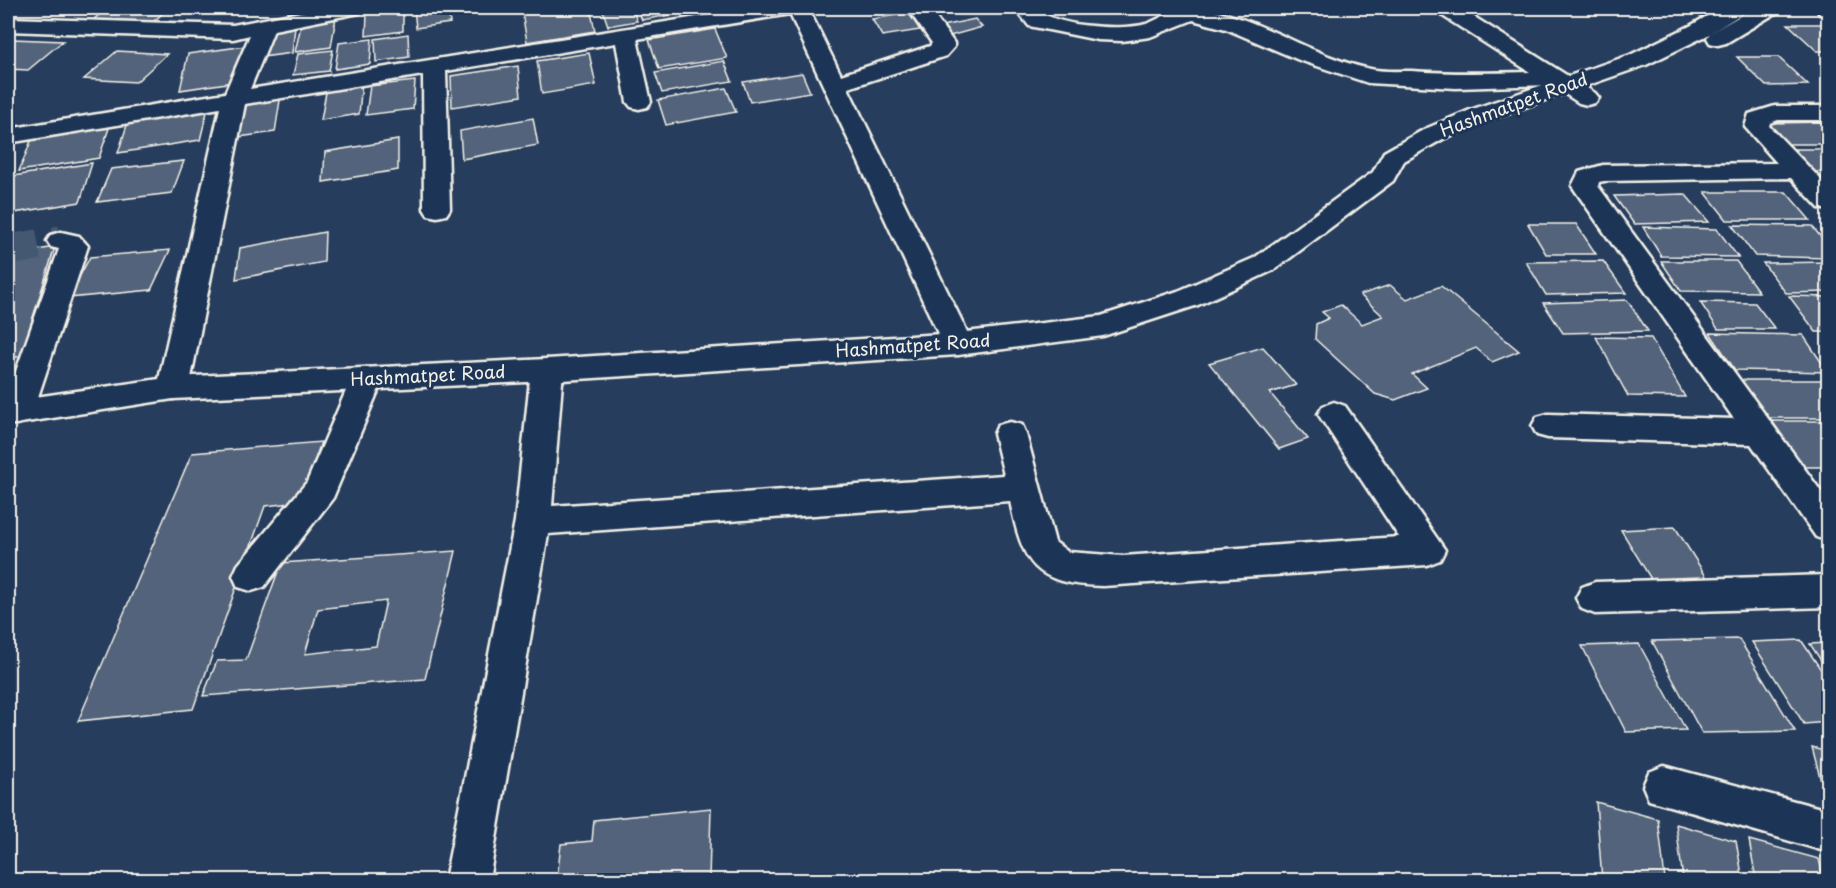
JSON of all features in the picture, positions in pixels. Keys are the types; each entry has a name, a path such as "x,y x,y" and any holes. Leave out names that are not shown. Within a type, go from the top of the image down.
{"street":[{"path":"8,16 20,8"},
{"path":"233,32 236,8"},
{"path":"8,24 233,32 351,8"},
{"path":"8,136 789,8"},
{"path":"798,8 958,344"},
{"path":"834,85 938,51 943,47 943,43 918,8"},
{"path":"1026,8 1037,21 1098,33 1122,34 1150,30 1186,10 1234,24 1307,55 1368,76 1569,87 1661,70 1768,8"},
{"path":"1446,8 1569,87"},
{"name":"Hashmatpet Road","path":"12,412 173,388 547,370 958,344 1103,326 1188,298 1264,264 1384,176 1412,169 1453,146 1499,127 1569,87 1638,60 1698,31 1735,8"},
{"path":"173,388 234,99 265,26"},
{"path":"625,34 639,102"},
{"path":"434,66 437,209"},
{"path":"1828,113 1774,114 1758,118 1757,127 1828,202"},
{"path":"1798,170 1604,173 1587,177 1585,186 1828,527"},
{"path":"12,412 74,246 69,242 61,241"},
{"path":"467,880 533,521 547,370"},
{"path":"251,576 321,489 366,379"},
{"path":"1010,434 1042,552 1057,564 1085,571 1123,571 1427,550 1334,414"},
{"path":"1548,426 1760,432"},
{"path":"533,521 1024,488"},
{"path":"1595,598 1828,591"},
{"path":"1664,786 1828,831"}],"building":[{"path":"108,8 169,8 149,25 90,22"},
{"path":"414,8 448,8 450,23 416,28"},
{"path":"555,8 590,8 595,31 527,42 522,12"},
{"path":"602,8 632,8 637,21 608,26"},
{"path":"637,8 691,8 693,11 642,20"},
{"path":"403,9 403,31 366,36 367,14"},
{"path":"909,13 920,30 882,36 872,19"},
{"path":"336,17 331,47 295,52 302,21"},
{"path":"975,19 982,27 950,36 942,26"},
{"path":"1788,24 1827,24 1828,51 1817,51"},
{"path":"295,27 292,53 262,57 266,31"},
{"path":"715,29 727,58 659,69 649,40"},
{"path":"408,34 409,57 376,62 375,39"},
{"path":"12,39 63,41 28,70 8,69 8,42"},
{"path":"372,39 370,64 335,69 339,43"},
{"path":"246,46 240,81 180,90 188,54"},
{"path":"333,50 329,71 293,75 298,54"},
{"path":"117,51 167,54 136,82 84,79"},
{"path":"589,53 596,85 542,94 537,61"},
{"path":"1737,57 1778,57 1808,85 1766,86"},
{"path":"724,61 732,81 662,93 655,73"},
{"path":"518,66 521,96 452,107 451,76"},
{"path":"802,73 810,92 750,102 743,82"},
{"path":"415,81 413,109 366,115 370,86"},
{"path":"362,82 359,114 321,120 327,87"},
{"path":"726,88 736,112 666,125 658,100"},
{"path":"281,94 275,132 231,138 240,100"},
{"path":"208,108 200,140 118,153 129,119"},
{"path":"533,118 538,145 462,159 460,131"},
{"path":"1828,122 1828,144 1784,144 1763,123"},
{"path":"110,125 99,158 19,171 33,136"},
{"path":"398,140 398,170 323,182 325,152"},
{"path":"1794,149 1828,149 1828,172 1815,172"},
{"path":"184,161 172,193 97,202 111,169"},
{"path":"92,163 80,202 8,214 8,177"},
{"path":"1705,192 1786,192 1810,220 1727,220"},
{"path":"1685,194 1709,222 1634,224 1614,196"},
{"path":"1528,224 1576,224 1596,254 1546,254"},
{"path":"1732,225 1812,226 1828,246 1828,258 1755,256"},
{"path":"1643,227 1717,229 1738,257 1661,256"},
{"path":"325,232 324,262 236,279 240,248"},
{"path":"55,247 21,356 8,359 8,262 10,255"},
{"path":"170,250 151,290 68,298 90,257"},
{"path":"1603,261 1626,293 1546,295 1526,262"},
{"path":"1661,261 1736,261 1759,292 1681,291"},
{"path":"1828,262 1828,292 1786,293 1763,263"},
{"path":"1390,285 1407,299 1441,286 1519,351 1492,362 1476,348 1412,374 1427,388 1395,400 1375,394 1315,339 1316,324 1329,318 1322,312 1341,305 1362,324 1383,316 1360,295"},
{"path":"1789,296 1828,297 1828,332 1816,332"},
{"path":"1627,300 1648,331 1563,333 1543,303"},
{"path":"1700,302 1755,303 1775,329 1718,329"},
{"path":"1710,333 1803,335 1828,372 1735,370"},
{"path":"1596,337 1651,338 1685,397 1628,396"},
{"path":"1263,347 1296,385 1270,393 1308,439 1279,449 1209,363"},
{"path":"1740,380 1828,380 1828,418 1767,418"},
{"path":"1772,421 1828,421 1828,467 1804,467"},
{"path":"321,442 301,502 265,506 193,709 78,721 192,453"},
{"path":"1675,527 1709,581 1654,584 1621,530"},
{"path":"456,551 425,679 203,696 217,661 246,660 281,563","holes":["386,601 376,646 305,654 318,609"]},
{"path":"1739,639 1795,731 1702,733 1652,641"},
{"path":"1801,640 1828,680 1828,722 1804,724 1752,642"},
{"path":"1828,643 1828,671 1810,644"},
{"path":"1639,644 1686,730 1626,732 1582,646"},
{"path":"1812,747 1828,751 1828,801 1826,800"},
{"path":"1596,802 1658,819 1665,880 1602,880"},
{"path":"711,808 709,880 557,880 561,844 592,841 594,820"},
{"path":"1676,824 1736,841 1743,880 1683,880"},
{"path":"1749,840 1819,859 1824,880 1756,880"}],"tunnel":[{"path":"8,250 61,241"}]}
